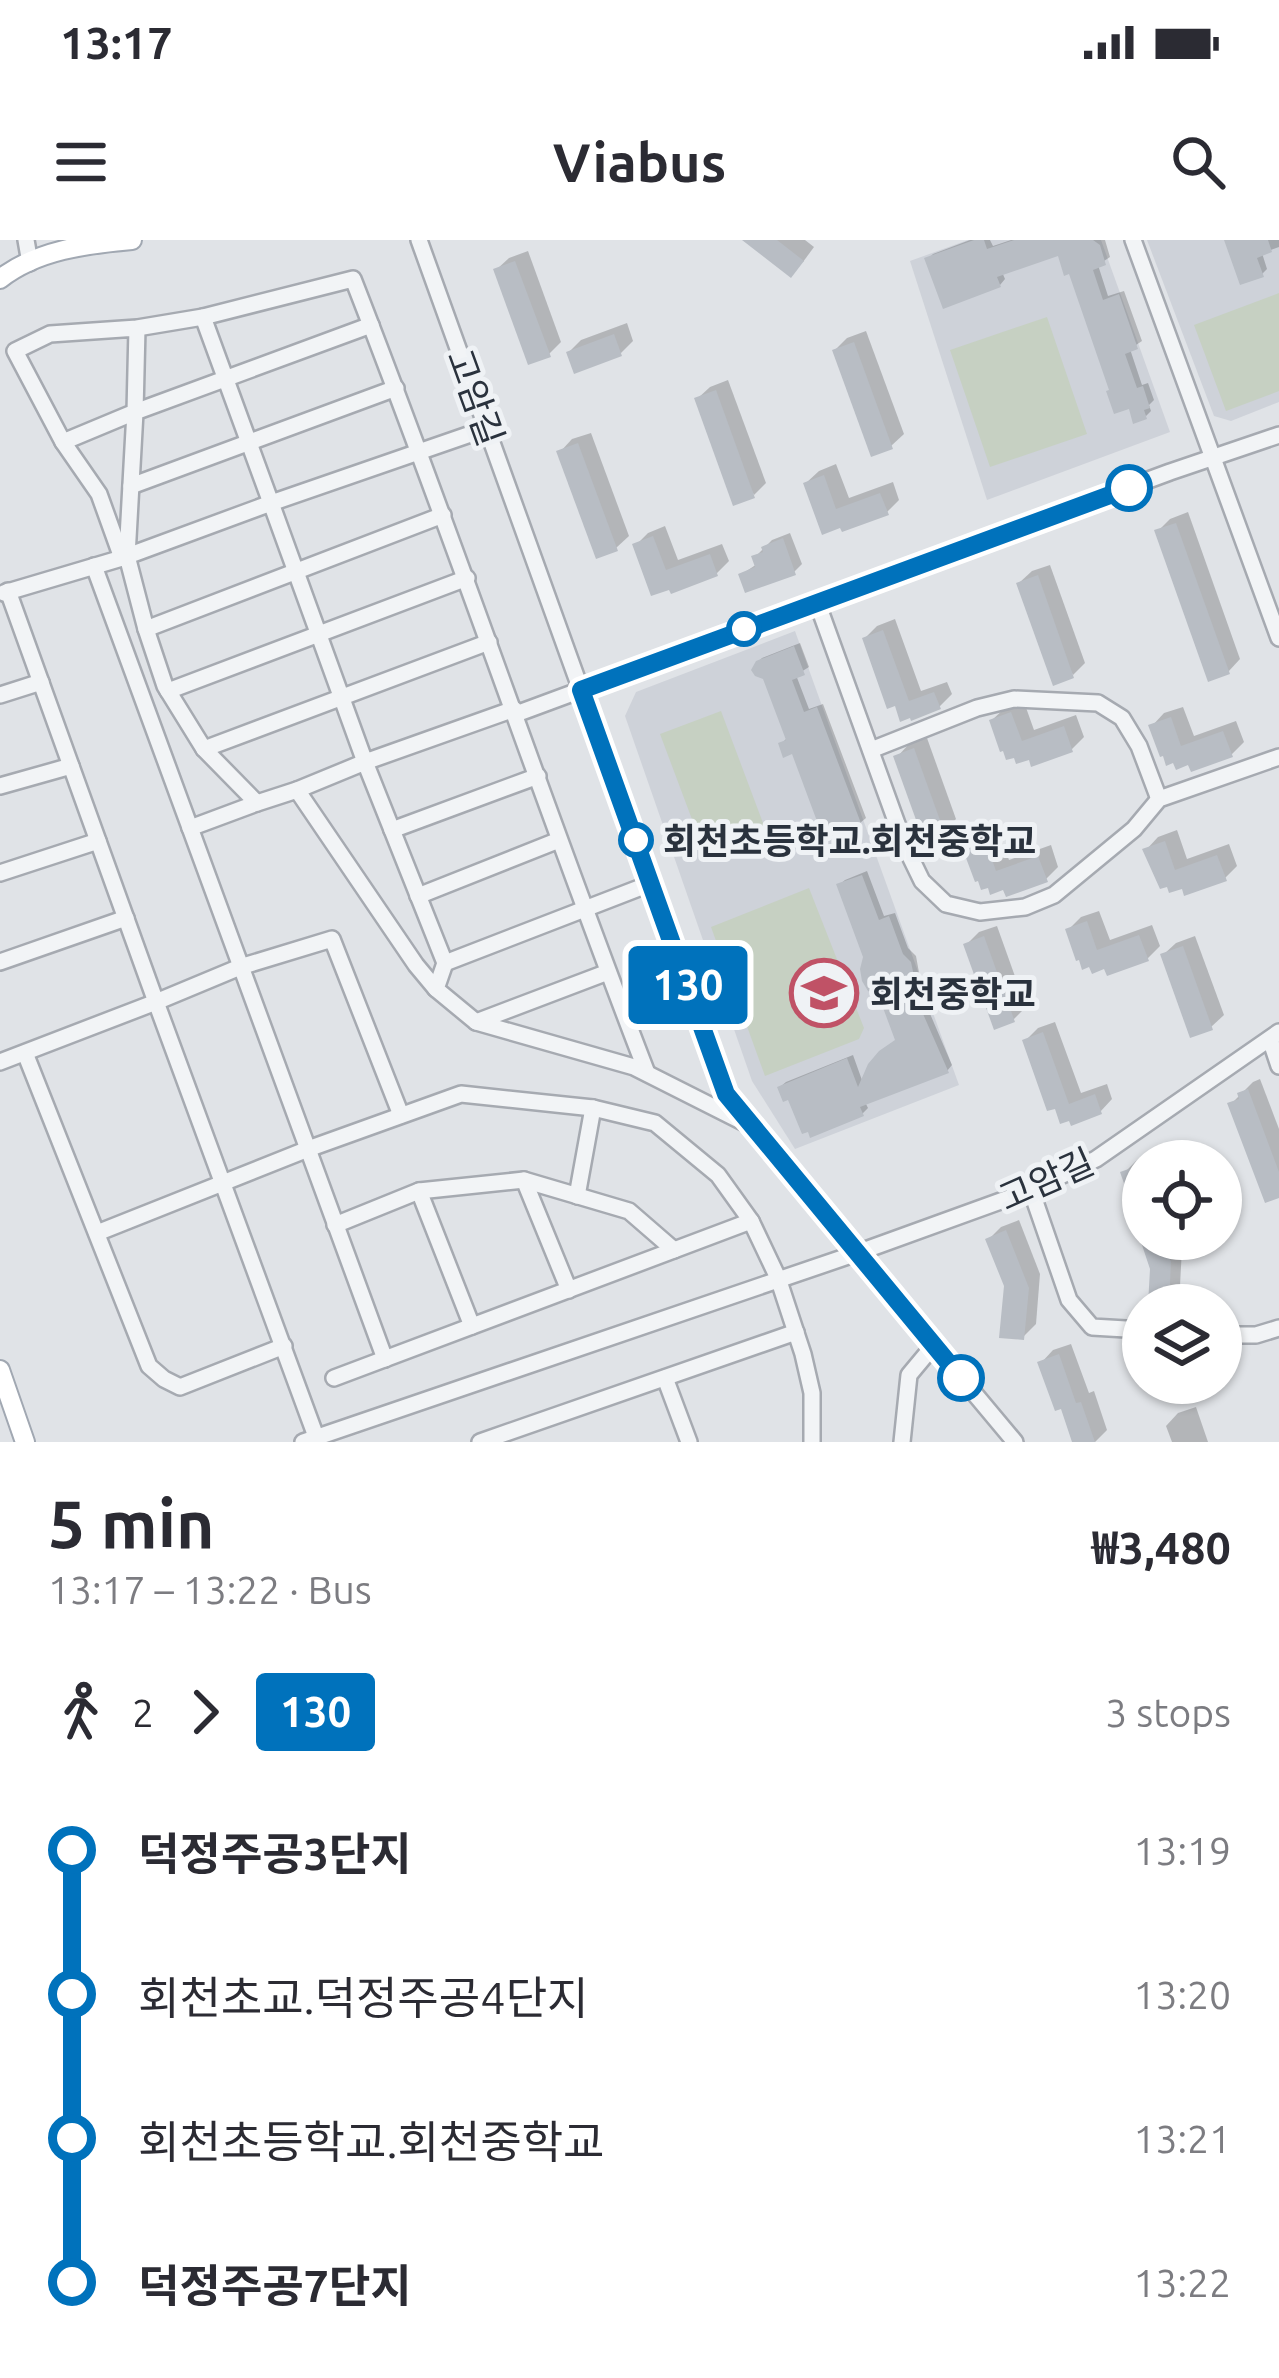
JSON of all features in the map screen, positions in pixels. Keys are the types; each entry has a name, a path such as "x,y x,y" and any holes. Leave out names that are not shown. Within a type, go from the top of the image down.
{"main road":[{"path":"0,279 13,268 80,244 133,240"},
{"path":"0,1370 25,1442"}],"street":[{"path":"26,240 31,262"},
{"name":"고암길","path":"419,240 726,1094 1015,1442"},
{"path":"1133,240 1279,638"},
{"path":"257,803 204,748 168,691 99,494 63,442 15,351 50,334 137,328 203,316 353,278 647,1072"},
{"path":"203,316 365,762 445,962 436,988"},
{"path":"63,442 371,325"},
{"path":"124,557 137,328"},
{"path":"131,486 396,388"},
{"path":"488,428 124,557 4,593 41,682 284,1346 312,1440 857,1253"},
{"path":"190,828 1279,434"},
{"path":"146,629 443,515"},
{"path":"94,566 385,1359"},
{"path":"168,691 466,578"},
{"path":"817,602 904,846 922,881 946,904 980,912 1025,907 1054,896 1134,829 1160,800 1279,757"},
{"path":"204,748 489,642"},
{"path":"0,695 41,682"},
{"path":"871,750 977,708 1014,699 1098,704 1122,718 1139,746 1160,800"},
{"path":"0,787 71,766"},
{"path":"392,830 538,776"},
{"path":"297,790 416,965 476,1022 647,1072 758,1129"},
{"path":"418,896 559,840"},
{"path":"0,873 98,842"},
{"path":"445,962 652,883"},
{"path":"0,962 126,918"},
{"path":"0,1062 240,967 332,939 401,1115"},
{"path":"476,1022 608,972"},
{"path":"1274,1036 1279,1066"},
{"name":"고암길","path":"857,1253 1030,1190 1096,1159 1274,1036"},
{"path":"25,1053 149,1366 180,1387 284,1346"},
{"path":"97,1233 460,1094 593,1108 655,1123 718,1175 751,1221 778,1278 796,1332 812,1393 812,1442"},
{"path":"577,1196 593,1108"},
{"path":"335,1225 418,1191 524,1180 629,1211 674,1250"},
{"path":"524,1180 569,1290"},
{"path":"1030,1190 1069,1300 1092,1327 1122,1329"},
{"path":"418,1191 472,1326"},
{"path":"334,1378 751,1221"},
{"path":"1242,1335 1279,1328"},
{"path":"480,1442 796,1332"},
{"path":"902,1442 909,1375 934,1346"},
{"path":"665,1378 689,1442"}],"shaded area":[{"path":"968,240 1101,240 1170,432 987,500 910,261"},
{"path":"1147,240 1279,240 1279,402 1231,421 1214,416"},
{"path":"795,631 959,1085 795,1149 752,1081 625,716 636,692"}],"green space":[{"path":"1279,293 1279,391 1226,411 1194,325"},
{"path":"1047,317 1087,434 990,467 950,350"},
{"path":"721,711 769,839 708,862 660,734"},
{"path":"809,888 864,1028 859,1039 765,1076 711,927"}],"building":[{"path":"742,240 777,240 804,261 791,278"},
{"path":"984,240 987,249 1014,240 1093,240 1100,245 1106,265 1093,270 1103,300 1119,294 1138,349 1125,354 1137,388 1143,386 1150,408 1144,410 1147,419 1133,424 1129,409 1114,414 1069,274 1064,276 1058,256 997,277 1001,287 943,309 924,258"},
{"path":"1224,240 1268,240 1272,252 1257,258 1264,277 1240,285"},
{"path":"515,261 551,357 528,365 493,269"},
{"path":"614,334 622,356 574,374 566,352"},
{"path":"854,342 893,449 871,457 832,350"},
{"path":"716,390 755,498 733,506 694,398"},
{"path":"578,443 618,551 596,559 556,451"},
{"path":"824,475 836,509 880,493 889,515 822,535 803,483"},
{"path":"1176,523 1230,674 1208,682 1154,530"},
{"path":"653,536 666,570 710,554 718,576 671,594 669,590 651,596 632,544"},
{"path":"783,538 796,575 745,593 738,574 755,567 751,556 763,552 761,547"},
{"path":"1038,575 1074,678 1053,686 1016,583"},
{"path":"883,630 909,701 934,692 941,709 900,722 895,706 887,709 862,638"},
{"path":"794,646 805,675 792,680 804,712 817,707 862,826 824,840 792,754 783,758 778,743 786,740 763,679 751,670 756,661"},
{"path":"1011,712 1022,741 1064,726 1073,752 1031,767 1029,760 1016,764 1014,758 1006,760 989,720"},
{"path":"1171,717 1181,746 1223,731 1233,757 1191,772 1188,765 1176,770 1173,763 1166,766 1148,725"},
{"path":"914,748 945,834 924,842 893,756"},
{"path":"1165,841 1175,870 1217,855 1227,881 1184,896 1182,889 1169,893 1167,887 1160,889 1142,849"},
{"path":"986,842 996,871 1038,856 1048,882 1006,897 1003,890 990,895 988,888 981,890 963,850"},
{"path":"862,875 879,920 889,916 903,954 911,962 927,1005 920,1007 949,1073 860,1107 864,1116 810,1138 808,1132 802,1134 788,1100 783,1102 777,1087 847,1058 858,1087 868,1064 895,1040 879,997 862,981 863,957 836,884"},
{"path":"1087,921 1097,950 1139,935 1149,961 1107,976 1104,969 1092,974 1089,967 1082,970 1065,929"},
{"path":"984,936 1015,1022 994,1030 963,944"},
{"path":"1183,946 1213,1030 1190,1038 1160,954"},
{"path":"1043,1032 1069,1104 1095,1094 1102,1114 1071,1126 1069,1121 1060,1124 1055,1109 1047,1111 1022,1040"},
{"path":"1248,1089 1279,1172 1279,1198 1265,1203 1227,1103 1239,1099 1237,1093"},
{"path":"1006,1230 1029,1288 1024,1340 999,1338 1004,1286 985,1239"},
{"path":"1147,1260 1170,1260 1170,1284 1149,1284"},
{"path":"1059,1354 1095,1442 1072,1442 1061,1409 1055,1411 1037,1362"}],"bus line":[{"name":"130","path":"961,1378 726,1094 581,690 1129,488"}],"place":[{"name":"회천초등학교.회천중학교","path":"636,840"},
{"name":"회천중학교","path":"824,993"}]}
